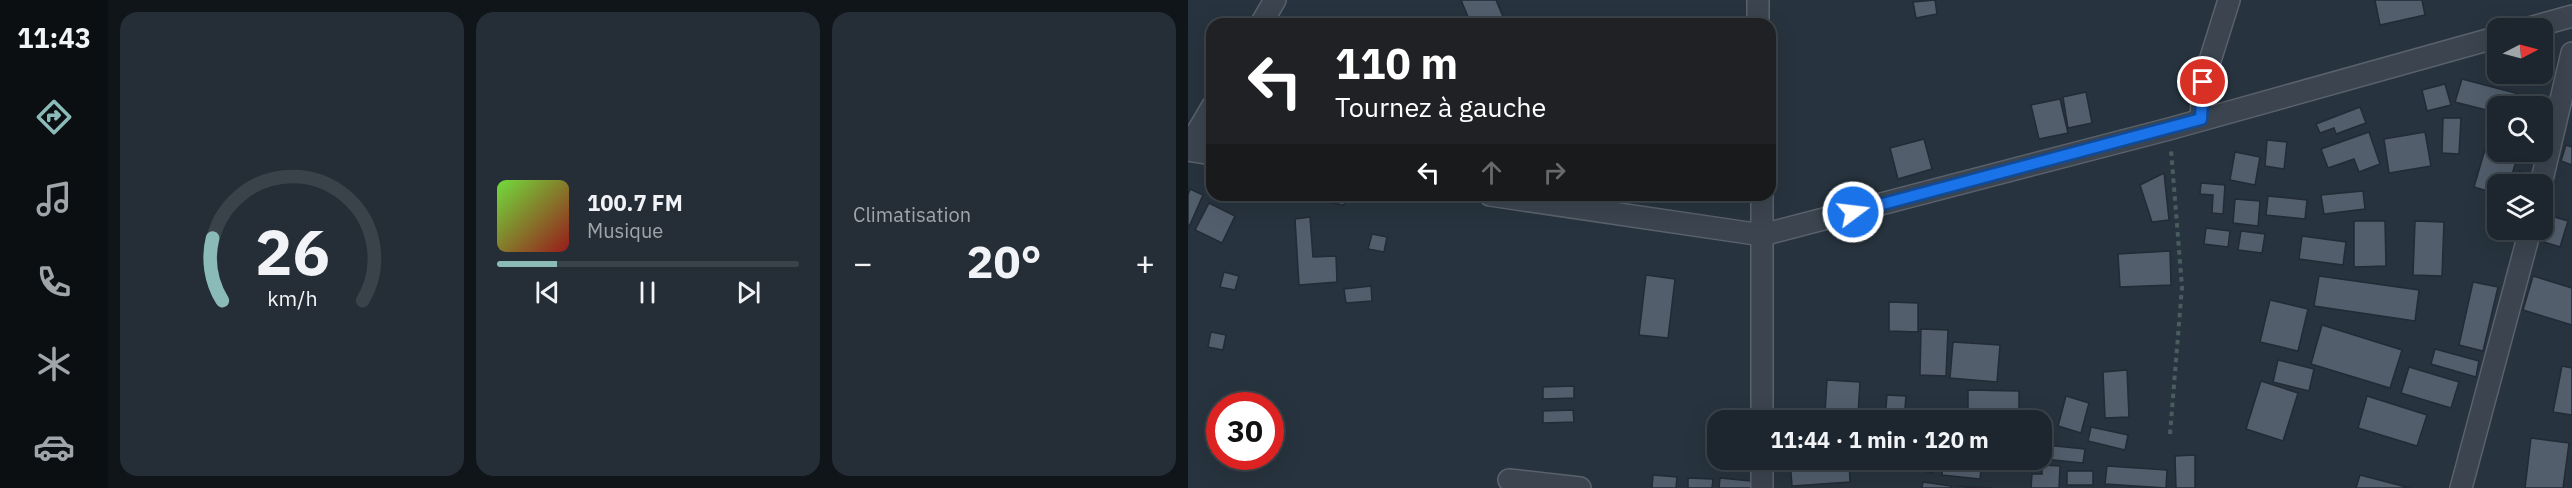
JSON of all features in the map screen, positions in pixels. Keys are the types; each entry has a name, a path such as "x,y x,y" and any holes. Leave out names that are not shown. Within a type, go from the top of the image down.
{"street":[{"path":"1264,18 1275,0"},
{"path":"1758,0 1758,18"},
{"path":"2201,119 2203,82 2229,0"},
{"path":"2553,21 2572,16"},
{"path":"1531,201 1762,235 2169,129 2487,40"},
{"path":"2543,174 2572,53"},
{"path":"1206,118 1188,149 1206,153"},
{"path":"1762,201 1762,410"},
{"path":"2461,488 2527,240"},
{"path":"1762,470 1762,488"},
{"path":"1509,480 1580,488"}],"path":[{"path":"2169,129 2182,287 2170,434"}],"building":[{"path":"1461,0 1496,0 1504,18 1468,18"},
{"path":"1935,0 1937,14 1916,18 1913,2"},
{"path":"2375,0 2422,0 2425,15 2380,25"},
{"path":"2462,79 2527,96 2487,96 2487,110 2455,102"},
{"path":"2445,84 2451,105 2427,111 2422,90"},
{"path":"2086,92 2092,123 2068,128 2063,97"},
{"path":"2060,99 2068,133 2039,139 2031,105"},
{"path":"2360,107 2366,123 2336,134 2334,128 2320,133 2316,124"},
{"path":"2443,118 2461,118 2459,154 2442,153"},
{"path":"2369,132 2380,164 2359,172 2354,159 2328,168 2321,149"},
{"path":"2425,132 2431,166 2389,173 2384,139"},
{"path":"1924,139 1932,169 1898,179 1890,148"},
{"path":"2267,140 2287,142 2284,169 2265,166"},
{"path":"2487,142 2487,162 2516,162 2512,174 2487,174 2487,191 2474,187"},
{"path":"2566,145 2572,147 2572,165 2561,161"},
{"path":"2235,152 2260,157 2255,185 2230,180"},
{"path":"2164,173 2169,220 2152,222 2140,185"},
{"path":"2201,183 2225,185 2223,214 2212,213 2213,195 2200,194"},
{"path":"1190,189 1203,195 1188,229 1188,195"},
{"path":"2363,191 2365,209 2324,214 2321,195"},
{"path":"2268,196 2307,200 2305,219 2266,215"},
{"path":"2235,199 2260,201 2258,226 2233,223"},
{"path":"1322,201 1344,201 1344,205"},
{"path":"1209,203 1235,216 1222,243 1195,230"},
{"path":"1310,217 1313,257 1336,256 1337,282 1299,285 1295,219"},
{"path":"2553,217 2568,221 2560,247 2544,242 2545,240 2553,240"},
{"path":"2354,221 2385,221 2386,266 2354,267"},
{"path":"2415,221 2444,222 2442,276 2413,275"},
{"path":"2206,228 2230,231 2228,247 2204,244"},
{"path":"2241,231 2265,234 2262,253 2238,250"},
{"path":"1372,234 1387,237 1384,252 1368,249"},
{"path":"2302,236 2346,242 2343,265 2299,259"},
{"path":"2170,251 2171,285 2120,287 2118,254"},
{"path":"1224,272 1239,276 1235,290 1220,287"},
{"path":"1646,275 1675,279 1668,338 1639,335"},
{"path":"2319,276 2419,290 2415,321 2314,306"},
{"path":"2533,276 2572,288 2572,325 2523,310"},
{"path":"2473,282 2498,287 2483,351 2459,345"},
{"path":"1371,286 1372,301 1346,303 1344,289"},
{"path":"2270,300 2308,309 2298,351 2260,342"},
{"path":"1889,302 1918,303 1918,332 1889,331"},
{"path":"2322,325 2402,350 2390,388 2311,364"},
{"path":"1921,329 1948,330 1946,376 1920,375"},
{"path":"1211,332 1226,335 1223,350 1208,347"},
{"path":"1953,342 2000,345 1997,382 1950,378"},
{"path":"2435,349 2479,361 2476,377 2431,364"},
{"path":"2278,360 2314,369 2309,391 2273,382"},
{"path":"2562,366 2572,368 2572,415 2553,412"},
{"path":"2409,367 2459,382 2451,408 2401,393"},
{"path":"2127,370 2129,417 2105,418 2103,372"},
{"path":"1827,380 1860,382 1858,410 1825,410"},
{"path":"2261,381 2298,393 2283,441 2246,429"},
{"path":"1574,386 1574,398 1543,399 1543,387"},
{"path":"1968,390 2019,391 2019,410 1968,410"},
{"path":"1887,395 1906,396 1905,410 1886,410"},
{"path":"2066,396 2089,403 2081,433 2058,426"},
{"path":"2367,396 2427,415 2417,446 2358,428"},
{"path":"1573,410 1574,422 1543,423 1543,411"},
{"path":"2091,427 2128,435 2125,450 2088,441"},
{"path":"2531,438 2569,443 2563,488 2525,488"},
{"path":"2052,446 2085,449 2083,463 2052,460"},
{"path":"2195,455 2195,488 2176,488 2175,456"},
{"path":"2052,466 2060,466 2059,488 2031,488 2032,474 2042,474 2042,470 2052,470"},
{"path":"2107,466 2167,470 2166,488 2105,484"},
{"path":"1791,470 1849,470 1850,482 1792,486"},
{"path":"1917,470 1933,470 1933,473"},
{"path":"1942,470 1981,470 1980,479 1942,475"},
{"path":"2067,471 2093,471 2093,485 2067,485"},
{"path":"1653,475 1677,477 1676,488 1652,488"},
{"path":"2360,475 2410,488 2356,488"},
{"path":"1688,478 1713,479 1712,488 1688,488"},
{"path":"1720,478 1751,481 1751,488 1719,488"},
{"path":"1923,482 1951,486 1951,488 1922,488"},
{"path":"1958,486 1992,488 1958,488"}],"route":[{"path":"1853,212 2201,119 2203,82"}]}
